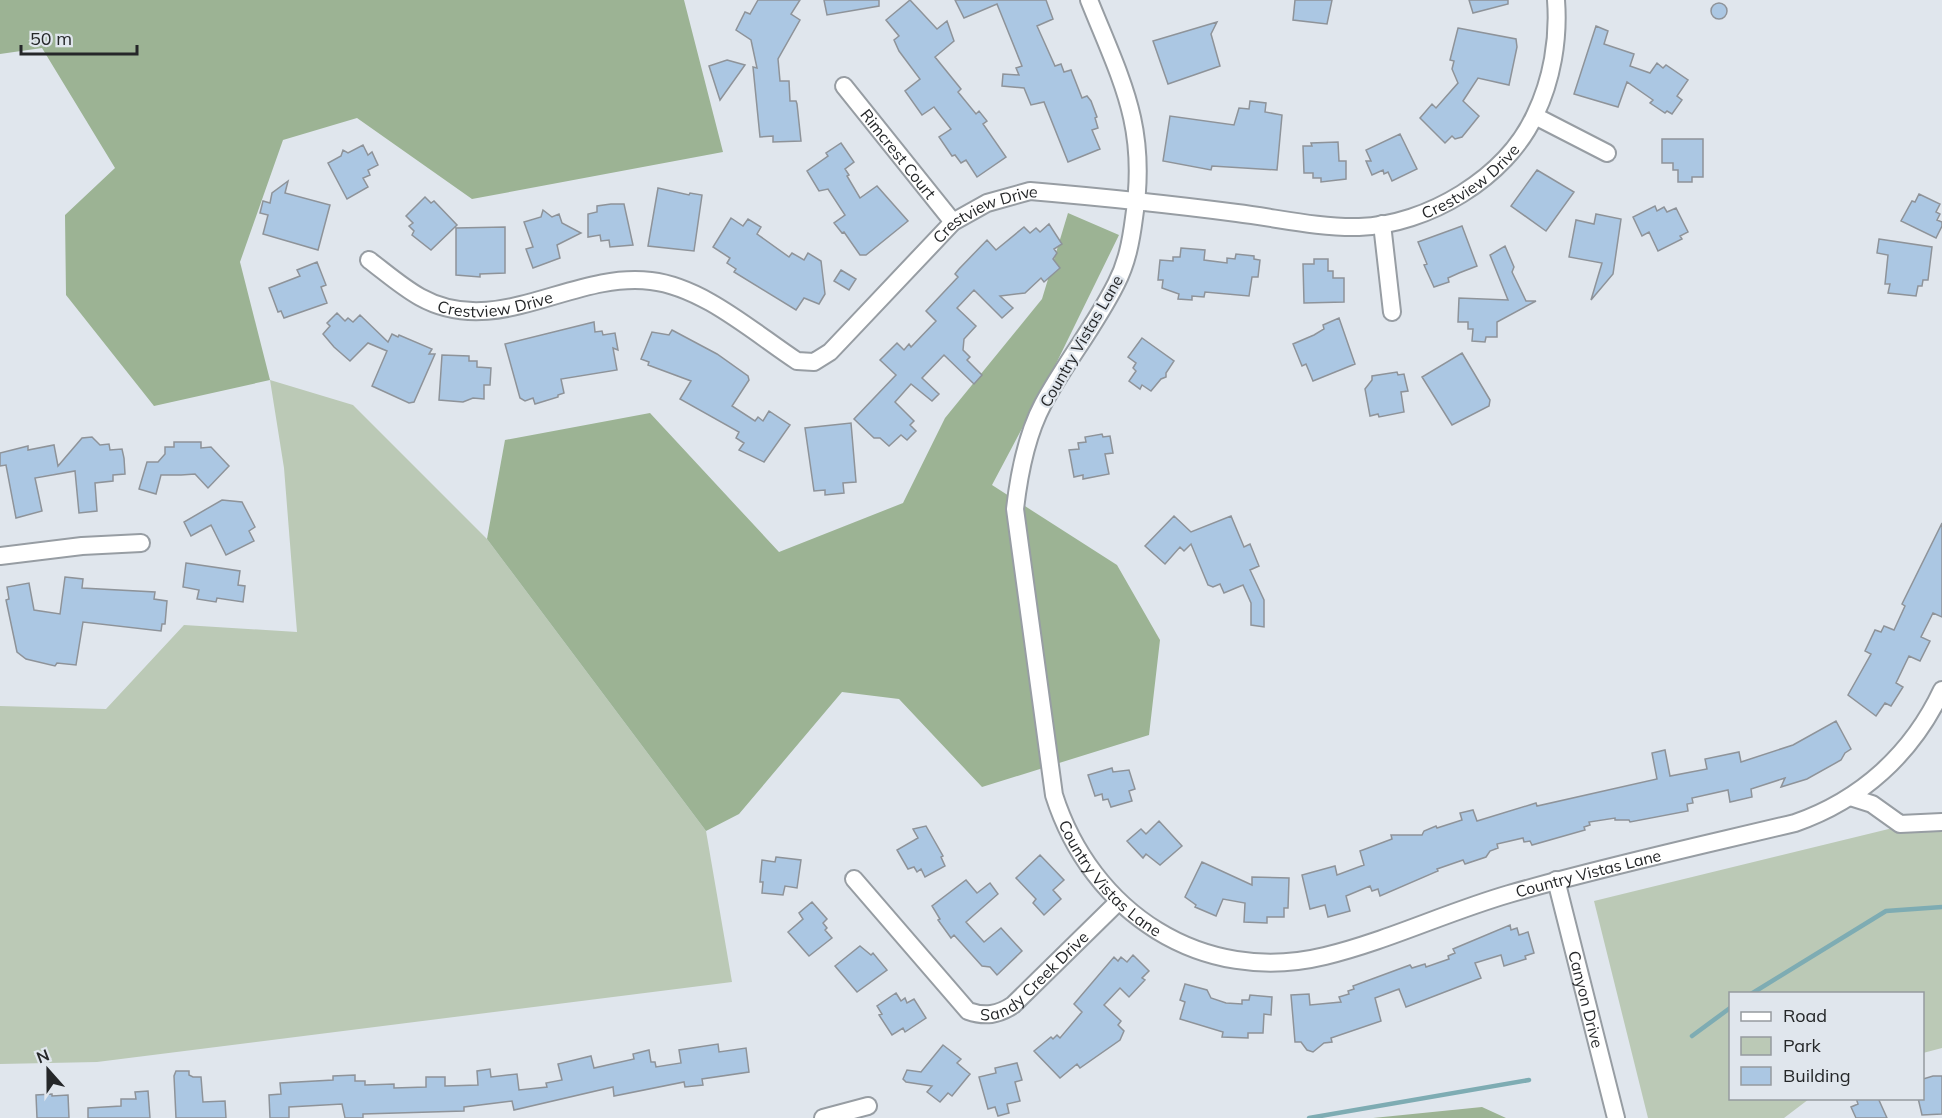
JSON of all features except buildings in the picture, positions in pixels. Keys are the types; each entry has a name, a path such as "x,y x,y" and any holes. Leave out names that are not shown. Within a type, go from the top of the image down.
{"street":[{"name":"Country Vistas Lane","path":"1089,0 1134,116 1139,154 1137,201 1129,251 1117,283 1042,406 1020,468 1015,509 1054,795 1078,853 1103,887 1118,902 1153,929 1193,949 1236,960 1280,962 1324,956 1469,905 1556,880 1795,823 1850,797 1900,755 1932,711 1942,690"},
{"name":"Crestview Drive","path":"369,260 420,297 465,311 511,308 600,282 637,279 667,284 705,299 797,361 814,362 830,351 953,222 987,203 1030,191 1359,227 1382,224 1437,206 1471,186 1500,162 1535,117 1550,72 1554,49 1556,0"},
{"name":"Rimcrest Court","path":"844,86 953,222"},
{"path":"1535,117 1607,153"},
{"path":"1382,224 1392,312"},
{"path":"0,556 82,546 141,543"},
{"path":"1850,797 1872,804 1900,824 1942,822"},
{"name":"Sandy Creek Drive","path":"854,879 968,1011 978,1015 999,1014 1013,1005 1118,902"},
{"name":"Canyon Drive","path":"1556,880 1616,1118"},
{"path":"823,1118 868,1106"}],"green space":[{"path":"0,0 684,0 723,152 472,199 357,118 283,140 240,262 270,380 154,406 66,295 65,215 115,168 42,48 0,54"},
{"path":"1068,213 1119,235 1051,374 992,485 1117,565 1160,640 1149,735 982,787 899,699 842,692 739,814 706,831 487,539 505,440 650,413 779,552 903,503 945,418 1042,299"},
{"path":"270,380 353,405 487,539 706,831 732,982 97,1062 0,1064 0,706 106,709 184,625 297,632 284,468"},
{"path":"1942,816 1942,1048 1924,1053 1924,992 1729,992 1729,1100 1808,1100 1784,1118 1648,1118 1594,901"},
{"path":"1482,1107 1506,1118 1373,1118"}],"waterway":[{"path":"1754,992 1886,911 1942,907"},
{"path":"1692,1036 1729,1009"},
{"path":"1309,1118 1529,1080"}]}
